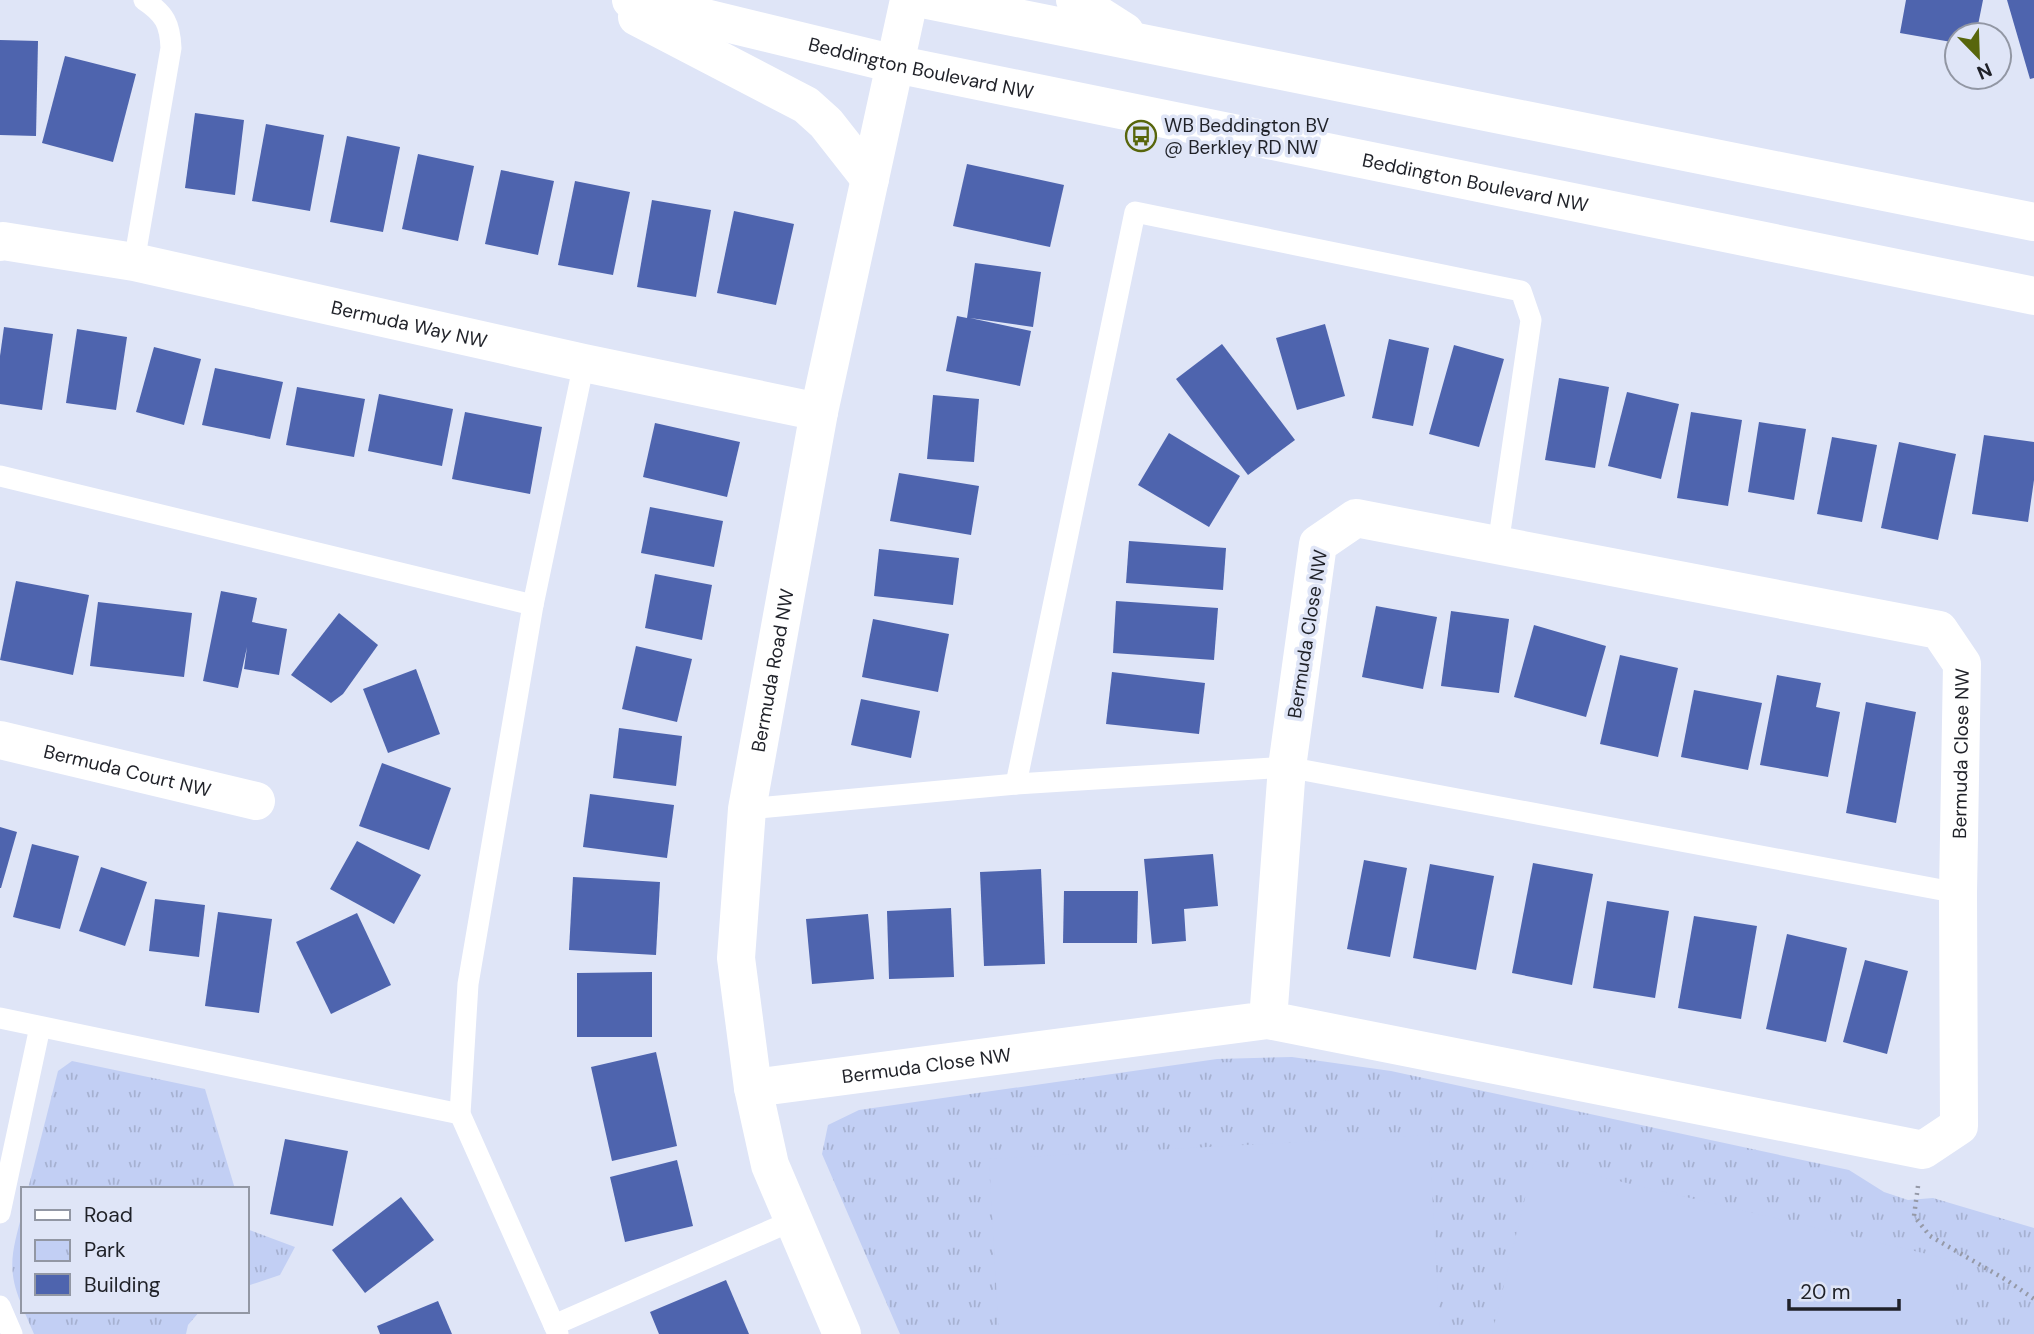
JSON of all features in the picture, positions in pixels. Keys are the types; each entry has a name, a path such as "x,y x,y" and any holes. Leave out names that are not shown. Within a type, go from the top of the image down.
{"street":[{"path":"604,0 806,105 827,123 870,179"},
{"name":"Beddington Boulevard NW","path":"631,0 895,64 2034,296"},
{"name":"Bermuda Road NW","path":"842,1334 770,1165 753,1088 736,958 747,809 819,412 909,0"},
{"path":"929,0 2034,222"},
{"path":"1075,0 1141,43"},
{"name":"Bermuda Way NW","path":"0,242 134,262 584,363 819,412"},
{"name":"Bermuda Close NW","path":"753,1088 1268,1020 1923,1150 1959,1126 1958,893 1962,664 1939,630 1356,518 1318,544 1287,767 1268,1020"},
{"name":"Bermuda Court NW","path":"0,740 256,801"}],"lane":[{"path":"134,262 171,48 170,27 156,8 144,0"},
{"path":"1016,784 1135,212 1521,291 1531,320 1498,545"},
{"path":"584,363 533,605 468,984 460,1114 556,1329 794,1220"},
{"path":"0,476 533,605"},
{"path":"747,809 1016,784 1287,767 1958,893"},
{"path":"0,1018 460,1114"},
{"path":"0,1213 40,1027"},
{"path":"0,1306 12,1334"}],"path":[{"path":"1923,1150 1914,1216 1930,1236 2034,1299"}],"green space":[{"path":"1292,1057 1391,1071 1849,1170 1884,1192 1908,1200 1933,1198 2034,1228 2034,1334 900,1334 822,1154 828,1125 859,1110 1217,1059"},
{"path":"72,1061 205,1089 234,1187 29,1187 58,1071"},
{"path":"1429,1135 1440,1334 999,1334 989,1159"},
{"path":"1534,1161 1961,1262 1944,1334 1492,1334"},
{"path":"21,1218 21,1303 12,1270"},
{"path":"248,1229 295,1247 280,1275 248,1286"},
{"path":"25,1313 198,1313 188,1325 186,1334 34,1334"}],"building":[{"path":"1906,0 1983,0 1979,21 1943,21 1943,41 1900,33"},
{"path":"2007,0 2034,0 2034,78 2030,79"},
{"path":"0,40 38,41 36,136 0,135"},
{"path":"65,56 136,74 113,162 42,143"},
{"path":"195,113 244,120 235,195 185,188"},
{"path":"266,124 324,135 310,211 252,201"},
{"path":"347,136 400,147 383,232 330,222"},
{"path":"418,154 474,166 458,241 402,229"},
{"path":"967,164 1064,185 1050,247 953,226"},
{"path":"501,170 554,181 538,255 485,244"},
{"path":"575,181 630,192 613,275 558,265"},
{"path":"652,200 711,210 696,297 637,287"},
{"path":"734,211 794,224 776,305 717,293"},
{"path":"975,263 1041,272 1033,327 970,318 1031,331 1020,386 946,371 957,316 967,318"},
{"path":"1325,324 1345,396 1297,410 1276,338"},
{"path":"4,327 53,334 42,410 0,404 0,356"},
{"path":"77,329 127,337 116,410 66,403"},
{"path":"1389,339 1429,348 1413,426 1372,418"},
{"path":"1222,344 1295,440 1248,475 1176,379"},
{"path":"1454,345 1504,359 1479,447 1429,434"},
{"path":"154,347 201,359 184,425 136,412"},
{"path":"215,368 283,382 270,439 202,425"},
{"path":"1559,378 1609,387 1595,468 1545,460"},
{"path":"297,387 365,399 354,457 286,445"},
{"path":"1627,392 1679,404 1661,479 1608,466"},
{"path":"379,394 453,409 442,466 368,451"},
{"path":"933,395 979,399 974,462 927,459"},
{"path":"465,412 542,427 530,494 452,479"},
{"path":"1691,412 1742,420 1728,506 1677,498"},
{"path":"1759,422 1806,429 1794,500 1748,492"},
{"path":"655,423 740,442 727,497 643,477"},
{"path":"1169,433 1240,476 1209,527 1138,485"},
{"path":"1984,435 2034,442 2034,480 2028,522 1972,514"},
{"path":"1832,437 1877,445 1862,522 1817,514"},
{"path":"1899,442 1956,454 1938,540 1881,528"},
{"path":"899,473 979,486 971,535 890,521"},
{"path":"650,507 723,521 714,567 641,553"},
{"path":"1129,541 1226,548 1223,590 1126,583"},
{"path":"879,549 959,558 953,605 874,596"},
{"path":"655,574 712,585 702,640 645,628"},
{"path":"16,581 89,595 73,675 0,660"},
{"path":"221,591 257,598 252,622 287,629 279,675 244,669 247,647 238,688 203,681"},
{"path":"1116,601 1218,608 1214,660 1113,653"},
{"path":"98,602 192,613 184,677 90,666"},
{"path":"1376,606 1437,617 1423,689 1362,677"},
{"path":"1451,611 1509,619 1499,693 1441,686"},
{"path":"339,613 378,645 343,694 331,703 291,675"},
{"path":"873,619 949,634 938,692 862,677"},
{"path":"1534,625 1606,646 1586,717 1514,697"},
{"path":"636,646 692,659 677,722 622,709"},
{"path":"1620,655 1678,668 1658,757 1600,744"},
{"path":"416,669 440,734 388,753 363,689"},
{"path":"1112,672 1205,683 1199,734 1106,724"},
{"path":"1777,675 1821,683 1816,707 1840,712 1828,777 1760,765"},
{"path":"1694,690 1762,703 1748,770 1681,757"},
{"path":"861,699 920,711 911,758 851,745"},
{"path":"1866,702 1916,712 1896,823 1846,813"},
{"path":"619,728 682,736 676,786 613,778"},
{"path":"382,763 451,788 429,850 359,826"},
{"path":"590,794 674,805 667,858 583,847"},
{"path":"0,827 17,832 1,888 0,888"},
{"path":"357,841 421,875 394,924 330,889"},
{"path":"32,844 79,856 60,929 13,917"},
{"path":"1213,854 1218,906 1184,909 1186,941 1152,944 1144,859"},
{"path":"1364,860 1407,868 1390,957 1347,949"},
{"path":"1533,863 1593,874 1572,985 1512,973"},
{"path":"1430,864 1494,876 1476,970 1413,958"},
{"path":"101,867 147,882 125,946 79,931"},
{"path":"1041,869 1045,964 984,966 980,872"},
{"path":"573,877 660,882 656,955 569,950"},
{"path":"1064,891 1138,891 1137,943 1063,943"},
{"path":"155,899 205,905 199,957 149,951"},
{"path":"1607,901 1669,911 1655,998 1593,988"},
{"path":"951,908 954,977 889,979 887,911"},
{"path":"218,912 272,919 259,1013 205,1006"},
{"path":"357,913 391,985 331,1014 296,942"},
{"path":"868,914 874,979 812,984 806,919"},
{"path":"1694,916 1757,926 1741,1019 1678,1008"},
{"path":"1787,934 1847,948 1826,1042 1766,1029"},
{"path":"1865,960 1908,971 1887,1054 1843,1042"},
{"path":"652,972 652,1037 577,1037 577,973"},
{"path":"656,1052 677,1146 612,1161 591,1067"},
{"path":"285,1139 348,1151 333,1226 270,1214"},
{"path":"677,1160 693,1226 625,1242 610,1177"},
{"path":"401,1197 434,1240 365,1293 332,1250"},
{"path":"726,1280 749,1334 659,1334 650,1312"},
{"path":"438,1301 452,1334 380,1334 377,1326"}],"place":[{"name":"WB Beddington BV @ Berkley RD NW","path":"1141,136"}]}
